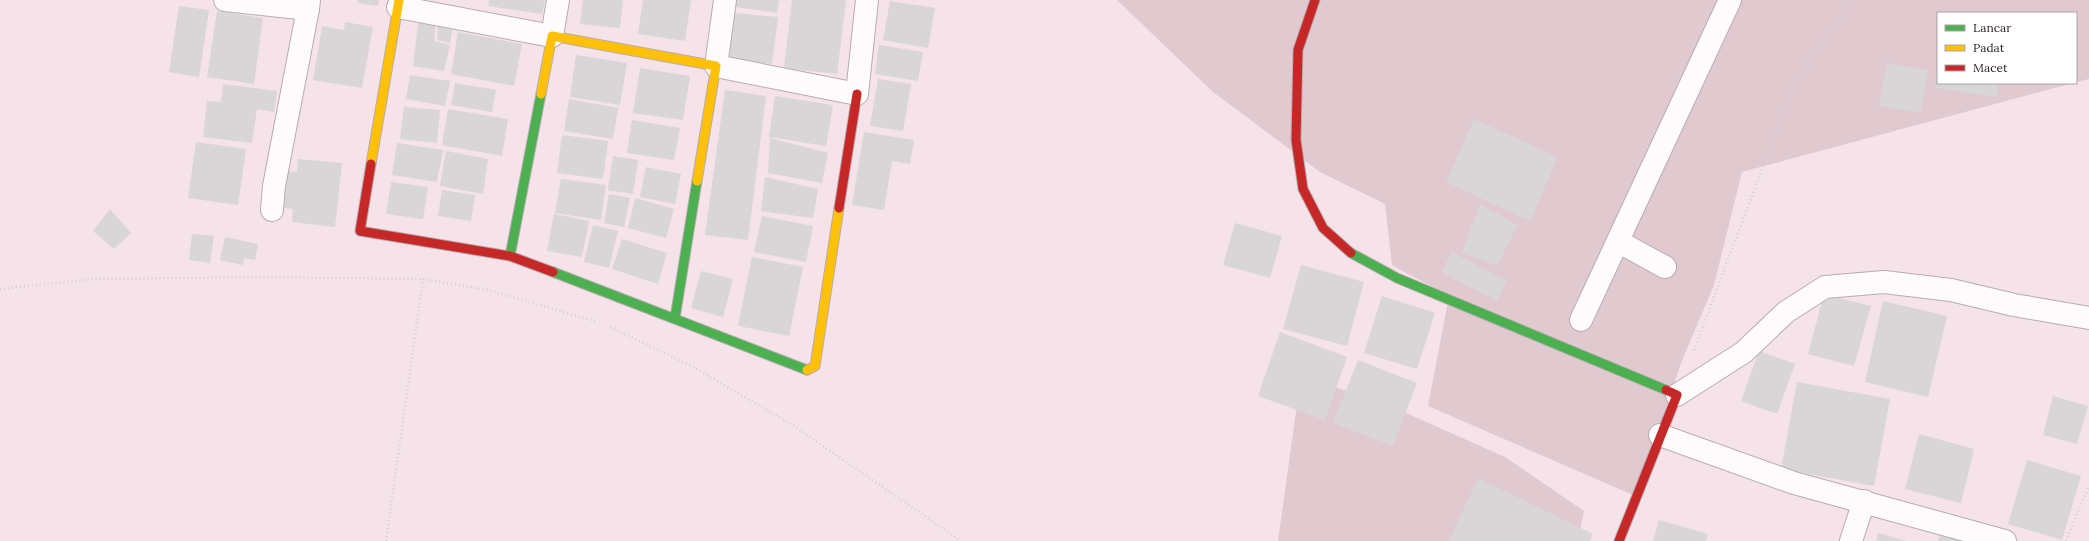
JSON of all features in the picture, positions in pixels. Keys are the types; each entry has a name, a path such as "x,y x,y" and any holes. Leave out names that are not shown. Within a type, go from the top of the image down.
{"street":[{"path":"225,0 308,5 274,186 272,210"},
{"path":"510,256 558,0"},
{"path":"675,318 716,66 725,0"},
{"path":"856,94 716,66 552,36 399,3 360,231 510,256 675,318 808,371 815,366 856,94 867,0"},
{"path":"1315,0 1298,50 1296,140 1303,189 1323,228 1351,253 1397,278 1677,395"},
{"path":"1581,320 1619,242 1730,0"},
{"path":"1619,242 1665,267"},
{"path":"1618,541 1677,395 1744,352 1786,312 1825,287 1884,282 1951,290 2014,305 2089,318"},
{"path":"1660,435 1794,483 2005,541"},
{"path":"1852,541 1864,501"}],"path":[{"path":"1693,351 1796,79 1853,0"},
{"path":"0,289 93,279 296,277 423,279 488,290 547,306 604,324 649,344 693,367 794,426 961,541"},
{"path":"386,541 423,279"},
{"path":"2066,541 2089,486"}],"shaded area":[{"path":"1117,0 2089,0 2089,79 2077,82 2077,12 1937,12 1937,84 2069,84 1742,172 1714,285 1681,363 1649,458 1633,495 1428,406 1449,296 1392,265 1385,204 1320,172 1213,92"},
{"path":"1301,376 1386,404 1505,457 1584,511 1578,541 1278,541"}],"building":[{"path":"358,0 379,0 378,6 358,3"},
{"path":"489,0 545,0 542,14 488,6"},
{"path":"583,0 623,0 620,28 580,24"},
{"path":"643,0 691,0 685,41 638,34"},
{"path":"736,0 779,0 777,13 736,7"},
{"path":"792,0 846,0 837,74 784,68"},
{"path":"890,1 935,8 928,48 883,40"},
{"path":"179,6 209,10 199,77 169,72"},
{"path":"217,11 263,18 254,84 207,77"},
{"path":"734,13 778,17 772,64 729,59"},
{"path":"419,16 436,20 434,41 450,45 444,71 413,66"},
{"path":"345,22 373,27 362,88 313,80 322,26 344,30"},
{"path":"438,23 453,25 450,43 437,40"},
{"path":"458,32 522,44 514,86 451,74"},
{"path":"879,45 923,52 918,81 875,74"},
{"path":"576,55 627,63 620,105 570,97"},
{"path":"1887,63 1928,70 1920,113 1879,106"},
{"path":"640,68 690,76 683,120 633,113"},
{"path":"1937,72 1937,84 1999,84 1997,97 1935,88"},
{"path":"410,75 450,81 445,106 406,99"},
{"path":"878,79 911,84 903,131 870,126"},
{"path":"455,83 496,90 492,112 451,105"},
{"path":"223,84 277,91 274,112 257,109 252,143 203,137 207,101 221,102"},
{"path":"725,90 766,96 748,240 705,235"},
{"path":"775,96 833,105 826,146 769,137"},
{"path":"569,99 618,108 613,139 564,131"},
{"path":"404,107 440,110 437,143 400,139"},
{"path":"448,109 508,119 502,156 442,145"},
{"path":"1474,119 1558,157 1530,221 1446,182"},
{"path":"632,120 680,128 674,160 627,153"},
{"path":"864,132 914,140 910,164 892,161 884,210 852,205"},
{"path":"562,135 608,141 603,179 557,173"},
{"path":"770,138 828,153 822,183 768,173"},
{"path":"196,142 246,149 238,205 188,198"},
{"path":"397,143 443,150 437,182 392,175"},
{"path":"446,151 488,159 483,194 440,186"},
{"path":"613,156 638,160 633,194 608,190"},
{"path":"298,159 342,163 335,227 292,222 293,209 278,207 281,171 297,172"},
{"path":"646,167 681,174 675,204 640,197"},
{"path":"765,177 818,189 813,218 761,211"},
{"path":"561,179 606,185 601,220 555,213"},
{"path":"391,182 428,187 423,219 386,214"},
{"path":"442,190 475,195 471,221 438,216"},
{"path":"609,194 630,198 624,227 604,223"},
{"path":"635,198 674,209 666,238 628,228"},
{"path":"1480,204 1518,225 1497,266 1462,253"},
{"path":"110,209 131,233 114,249 93,231"},
{"path":"554,214 589,221 582,257 547,251"},
{"path":"762,216 813,226 806,262 754,252"},
{"path":"1235,223 1282,236 1270,278 1223,265"},
{"path":"593,225 618,231 609,268 584,262"},
{"path":"192,234 214,236 210,263 189,260"},
{"path":"225,237 258,244 255,260 244,258 243,265 220,260"},
{"path":"622,239 667,253 658,284 612,269"},
{"path":"1452,252 1507,281 1497,301 1441,272"},
{"path":"752,257 803,267 789,336 738,326"},
{"path":"1301,265 1364,282 1347,346 1283,329"},
{"path":"701,271 733,279 723,317 691,308"},
{"path":"1824,294 1871,306 1854,366 1808,354"},
{"path":"1382,296 1435,313 1417,369 1364,353"},
{"path":"1883,301 1947,316 1928,397 1865,382"},
{"path":"1280,332 1347,357 1325,420 1258,396"},
{"path":"1759,351 1795,364 1777,414 1741,401"},
{"path":"1358,360 1417,383 1393,446 1333,423"},
{"path":"1797,382 1890,399 1874,486 1781,469"},
{"path":"2053,396 2088,406 2077,444 2043,435"},
{"path":"1919,434 1974,449 1961,503 1905,489"},
{"path":"2027,460 2081,476 2062,540 2008,524"},
{"path":"1478,478 1593,534 1590,541 1449,541"},
{"path":"1659,520 1708,534 1706,541 1653,541"},
{"path":"1943,526 1989,541 1938,541"},
{"path":"1878,533 1906,541 1876,541"}],"traffic: fast":[{"path":"510,256 541,94"},
{"path":"675,318 697,181"},
{"path":"1351,253 1397,278 1666,390"},
{"path":"553,272 807,370"}],"traffic: slow":[{"path":"371,164 399,0"},
{"path":"541,94 552,36 716,66 697,181"},
{"path":"807,370 815,366 839,208"}],"traffic: jam":[{"path":"1315,0 1298,50 1296,140 1303,189 1323,228 1351,253"},
{"path":"839,208 857,94"},
{"path":"371,164 360,231 510,256 553,272"},
{"path":"1619,541 1677,395 1666,390"}]}
